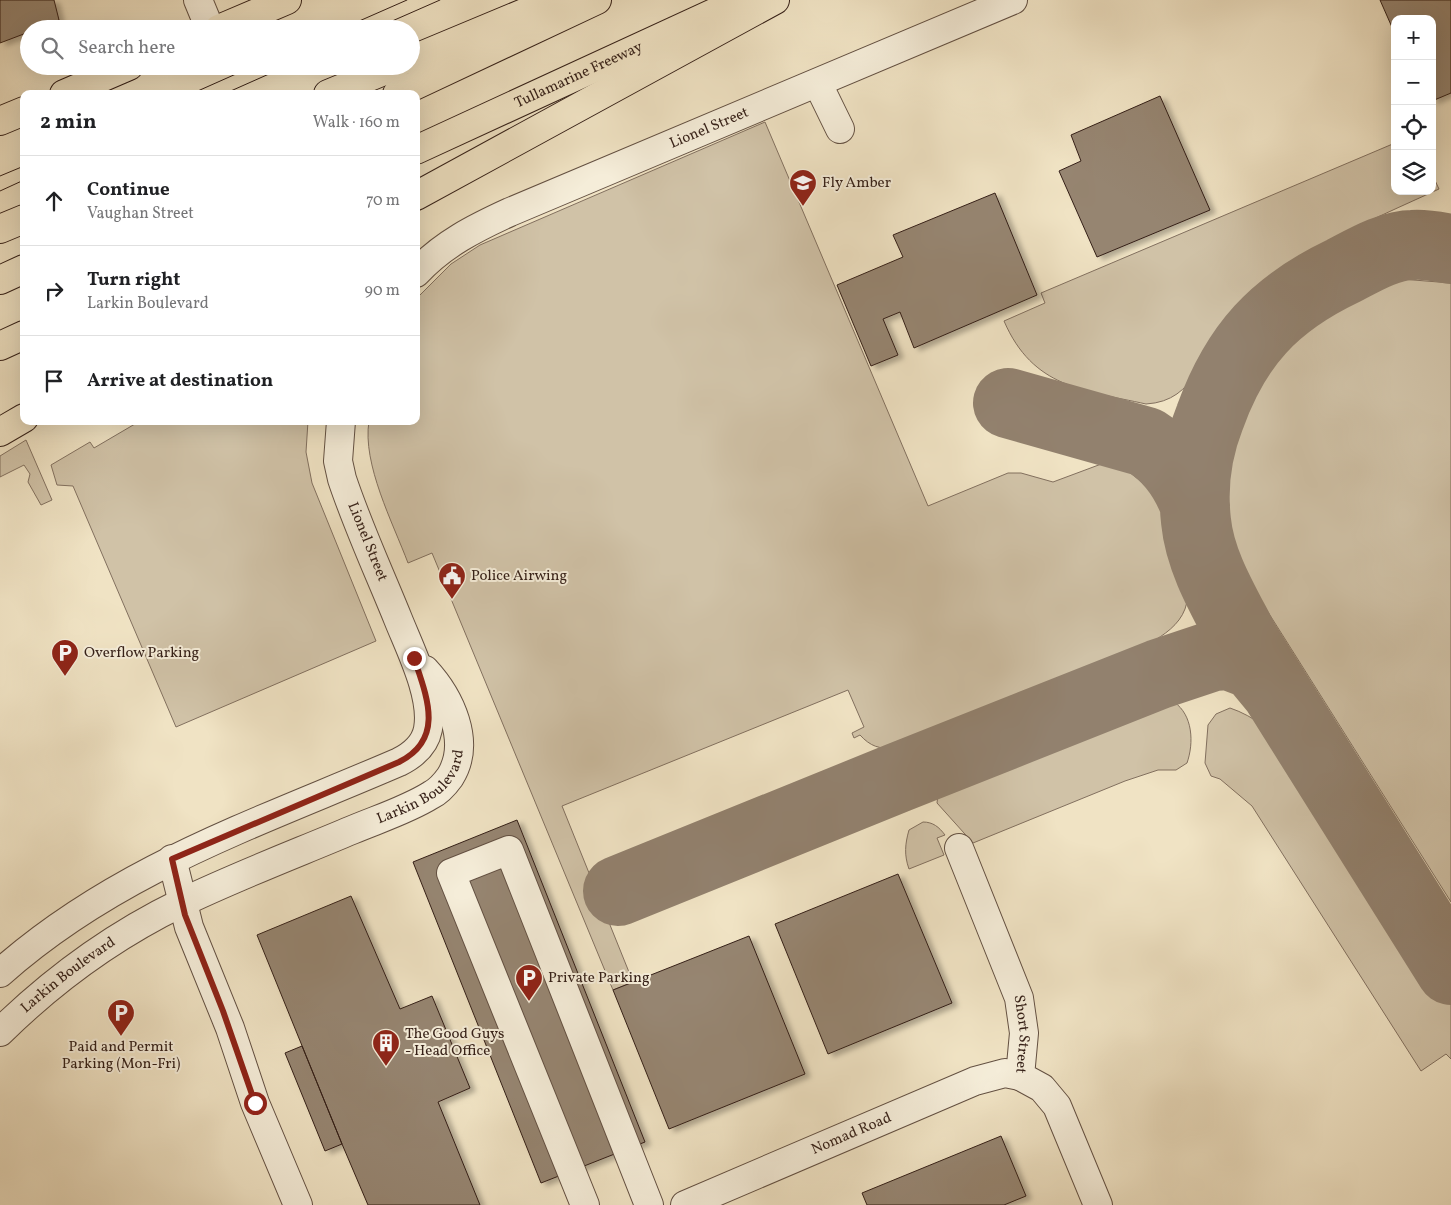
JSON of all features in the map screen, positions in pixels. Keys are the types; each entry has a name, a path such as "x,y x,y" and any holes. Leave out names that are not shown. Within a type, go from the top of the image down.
{"main road":[{"path":"240,20 287,0"},
{"path":"420,56 555,0"},
{"path":"406,90 597,0"},
{"name":"Tullamarine Freeway","path":"420,148 741,0"},
{"path":"420,194 775,0"},
{"path":"73,90 108,75"},
{"path":"338,90 374,75"},
{"path":"0,121 20,113"},
{"path":"0,230 20,221"},
{"path":"0,280 20,271"},
{"path":"0,346 20,337"},
{"path":"0,432 20,420"}],"street":[{"path":"198,0 206,20"},
{"name":"Lionel Street","path":"420,269 447,245 465,233 489,222 1013,0"},
{"path":"818,84 840,129"},
{"name":"Lionel Street","path":"341,425 338,461 342,480 414,658"},
{"name":"Larkin Boulevard","path":"0,973 45,936 84,908 172,859 399,762 412,754 423,742 429,720 426,696 414,658"},
{"name":"Larkin Boulevard","path":"0,1032 38,997 79,965 125,934 182,903 425,799 443,785 454,770 460,752 458,732 444,697 430,675 414,658"},
{"name":"Short Street","path":"959,848 1019,998 1024,1033 1020,1076 1042,1088 1057,1106 1098,1205"},
{"path":"585,1205 452,873 509,850 649,1205"},
{"path":"172,859 182,903 230,1028 255,1103 298,1205"},
{"name":"Nomad Road","path":"685,1205 975,1081 1005,1073 1020,1076"}],"shaded area":[{"path":"765,122 928,506 1008,473 1021,473 1053,482 1112,460 1144,484 1153,494 1174,533 1187,582 1188,597 1182,615 1166,633 1150,643 894,747 884,748 876,746 860,735 854,738 852,733 864,727 848,690 562,806 633,982 613,990 432,553 408,563 380,493 370,456 369,425 420,425 420,295 451,264 480,245"},
{"path":"1391,145 1391,195 1426,195 1326,243 1272,277 1248,297 1228,318 1188,384 1177,394 1163,401 1146,404 1081,389 1045,373 1030,360 1016,343 1004,321 1045,303 1041,293"},
{"path":"1401,279 1451,283 1451,902 1261,601 1245,571 1233,537 1228,511 1227,485 1229,460 1236,430 1258,381 1276,352 1296,331 1322,314 1375,286"},
{"path":"133,425 308,425 306,452 312,483 376,641 176,727 73,486 57,485 51,465 90,442 94,448"},
{"path":"26,440 52,500 41,505 28,482 30,474 24,465 0,477 0,456"},
{"path":"1174,702 1185,714 1191,738 1187,763 1176,770 1158,770 1125,781 973,843 937,803 938,794"},
{"path":"1230,708 1239,711 1264,726 1292,753 1437,989 1451,1005 1451,1059 1446,1054 1421,1071 1252,806 1220,779 1211,776 1205,763 1208,725 1216,714"},
{"path":"923,822 936,826 945,835 937,838 944,855 909,869 906,850 909,830"}],"building":[{"path":"0,0 54,0 59,20 20,20 20,35 0,43"},
{"path":"1380,0 1451,0 1451,93 1436,99 1436,15 1391,15 1391,25"},
{"path":"1160,96 1210,210 1097,257 1059,171 1081,161 1071,135"},
{"path":"995,193 1037,295 914,348 900,312 883,319 898,355 871,366 837,285 903,257 893,235"},
{"name":"Private Parking","path":"517,820 645,1142 541,1183 413,862"},
{"path":"898,874 952,1003 828,1054 775,924"},
{"name":"The Good Guys - Head Office","path":"351,896 400,1009 432,996 470,1088 438,1102 480,1205 368,1205 342,1144 257,935"},
{"path":"749,936 805,1074 669,1129 613,990"},
{"path":"302,1046 342,1144 325,1151 285,1053"},
{"path":"1001,1136 1026,1196 1004,1205 867,1205 862,1193"}],"taxiway":[{"path":"1451,249 1418,245 1386,250 1319,284 1277,313 1260,329 1245,348 1220,391 1202,442 1195,481 1198,537 1214,582 1244,640 1451,970"},
{"path":"1008,403 1146,442 1162,454 1176,469 1195,505"},
{"path":"618,891 1159,674 1213,656 1229,655 1250,663 1257,668 1276,691"}],"tram line":[{"path":"361,20 407,0"},
{"path":"394,20 440,0"},
{"path":"200,90 234,75"},
{"path":"233,90 267,75"},
{"path":"0,176 20,168"},
{"path":"0,191 20,182"}],"place":[{"name":"Fly Amber","path":"803,207"},
{"name":"Police Airwing","path":"452,600"},
{"name":"Overflow Parking","path":"65,677"},
{"name":"Private Parking","path":"529,1002"},
{"name":"Paid and Permit Parking (Mon-Fri)","path":"121,1037"},
{"name":"The Good Guys - Head Office","path":"386,1067"}],"route":[{"path":"255,1103 237,1048 189,927 172,859 250,824 399,762 412,754 423,742 429,720 426,696 414,658"}]}
